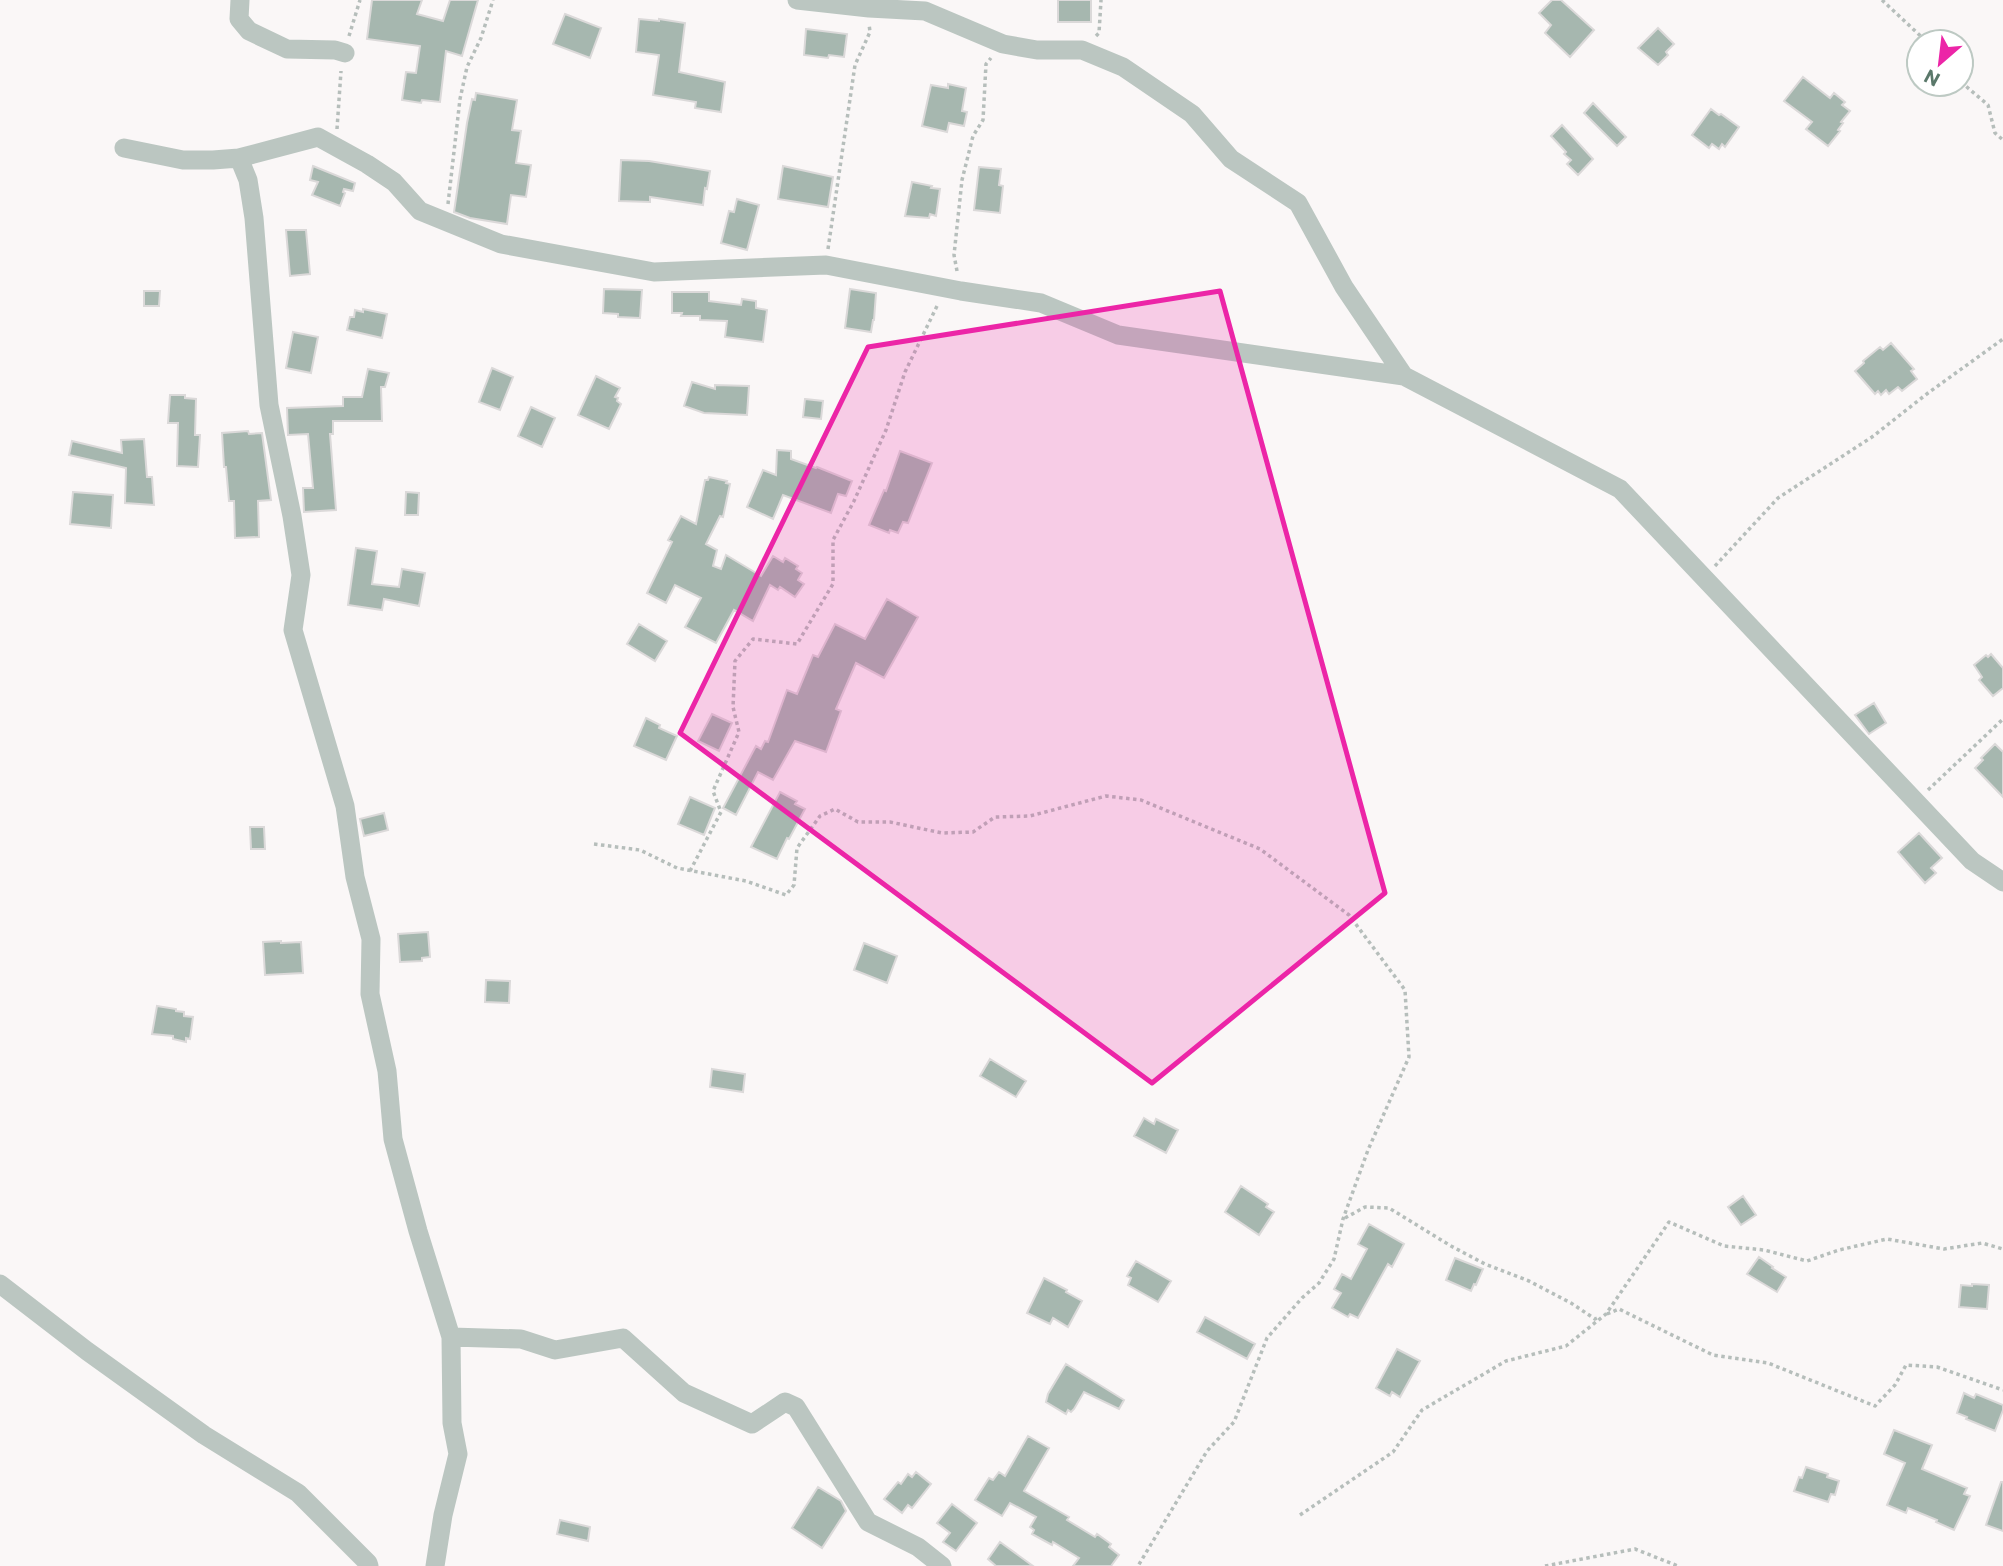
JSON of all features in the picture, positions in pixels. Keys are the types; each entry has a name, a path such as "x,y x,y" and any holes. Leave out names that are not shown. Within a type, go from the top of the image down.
{"street":[{"path":"240,0 239,19 249,31 287,49 335,50 345,53"},
{"path":"797,0 925,11 1003,44 1037,50 1082,50 1123,67 1192,114 1231,159 1298,203 1344,287 1404,376"},
{"path":"124,148 183,160 239,158 318,137 394,182 420,211 501,244 654,272 826,265 1041,303 1118,335 1404,376 1620,489 1972,860 2003,882"},
{"path":"239,158 248,180 254,218 269,405 302,575 293,629 345,806 355,877 371,939 370,994 387,1071 393,1139 451,1336 453,1423 458,1454 443,1515 435,1566"},
{"path":"0,1284 204,1435 298,1493 369,1566"},
{"path":"451,1336 521,1339 555,1350 623,1338 684,1393 752,1424 785,1402 796,1406 868,1522 918,1547 942,1566"}],"path":[{"path":"448,224 448,197 460,99 467,67 481,37 493,0"},
{"path":"1082,50 1099,33 1101,0"},
{"path":"1882,0 1912,28"},
{"path":"826,265 855,65 870,32 869,8"},
{"path":"690,871 721,812 713,791 739,732 733,707 735,661 753,639 797,644 833,584 833,540 886,430 905,372 927,324 954,289 954,255 962,180 973,136 983,120 986,64 1003,44"},
{"path":"1975,94 1988,105 1995,133 2003,141"},
{"path":"1704,578 1778,498 1872,437 2003,339"},
{"path":"1917,802 2003,719"},
{"path":"594,844 640,850 677,868 746,881 786,895 794,885 797,848 820,816 835,809 858,822 890,822 942,832 973,832 995,817 1030,816 1106,796 1141,800 1260,849 1349,915 1405,990 1409,1057 1368,1150 1343,1219 1334,1259 1319,1283 1267,1338 1234,1422 1207,1451 1138,1566"},
{"path":"1343,1219 1365,1207 1389,1209 1451,1246 1550,1292 1595,1319 1619,1309 1713,1355 1768,1363 1875,1406 1895,1385 1906,1365 1937,1367 2003,1390"},
{"path":"1300,1515 1393,1452 1422,1410 1506,1361 1566,1346 1606,1314 1669,1222 1724,1246 1764,1250 1807,1261 1886,1239 1944,1249 1982,1243 2003,1249"},
{"path":"1545,1566 1635,1549 1678,1566"}],"highlighted area":[{"path":"1220,291 1385,893 1152,1083 680,733 868,347"}],"building":[{"path":"372,0 422,0 417,14 443,21 450,0 478,0 462,56 446,51 440,102 402,100 406,72 416,73 420,46 367,39"},
{"path":"1058,0 1091,0 1091,22 1058,22"},
{"path":"1552,0 1561,0 1594,30 1570,57 1545,33 1551,25 1539,13"},
{"path":"565,14 601,28 590,58 553,44"},
{"path":"639,19 685,23 679,72 725,82 721,112 695,108 696,102 653,95 659,55 636,52"},
{"path":"1658,28 1674,44 1658,65 1638,48"},
{"path":"806,29 847,34 844,57 804,55"},
{"path":"1803,77 1830,98 1834,93 1845,102 1842,105 1850,111 1841,122 1840,131 1828,146 1806,129 1812,122 1784,101"},
{"path":"948,84 966,88 962,111 967,112 964,126 949,123 947,132 922,126 931,85 948,88"},
{"path":"476,93 517,100 512,130 521,131 516,163 531,165 526,197 511,195 507,224 470,218 454,212 467,123 472,99 475,100"},
{"path":"1593,103 1626,137 1617,146 1584,113"},
{"path":"1711,109 1739,127 1725,147 1722,144 1719,149 1712,144 1709,148 1692,135"},
{"path":"1562,125 1593,159 1578,175 1567,164 1571,160 1564,154 1566,152 1551,136"},
{"path":"621,160 649,161 710,171 703,205 650,197 650,202 619,201"},
{"path":"313,166 355,183 353,191 344,189 340,206 312,195 318,182 310,180"},
{"path":"783,166 833,177 828,207 778,199"},
{"path":"979,167 1001,169 999,185 1003,186 1000,213 974,210"},
{"path":"912,182 940,189 936,216 905,216"},
{"path":"737,199 759,205 747,250 721,243 729,211 734,212"},
{"path":"286,230 306,230 310,274 290,276"},
{"path":"604,289 642,290 640,318 603,313"},
{"path":"850,289 876,293 871,332 845,328"},
{"path":"144,291 160,291 159,306 144,306"},
{"path":"672,292 709,292 709,301 741,305 742,299 756,301 756,308 767,310 763,342 725,337 727,321 700,320 700,316 672,313"},
{"path":"363,309 387,314 382,338 347,330 355,310 363,312"},
{"path":"293,332 318,337 311,373 286,368"},
{"path":"1891,343 1914,369 1911,371 1917,379 1902,391 1898,387 1889,394 1886,390 1881,395 1878,391 1875,394 1855,371 1880,347 1883,350"},
{"path":"492,368 513,377 500,410 479,402"},
{"path":"368,369 389,373 385,387 381,387 382,421 333,421 333,434 330,434 336,510 304,512 303,488 313,488 308,434 288,435 287,408 343,406 343,397 362,397"},
{"path":"596,376 620,388 615,397 621,404 609,429 578,415"},
{"path":"692,382 715,389 715,385 749,386 747,415 704,413 684,406"},
{"path":"170,395 185,395 185,398 196,399 195,435 200,435 198,467 177,466 178,423 168,423"},
{"path":"805,399 823,401 821,419 803,417"},
{"path":"531,407 555,418 542,447 518,436"},
{"path":"248,431 249,434 262,433 271,500 258,501 259,537 235,538 234,501 229,501 222,433"},
{"path":"144,439 147,477 152,477 154,505 125,503 126,468 69,455 72,441 122,453 121,440"},
{"path":"777,450 791,451 791,459 852,481 846,496 838,494 831,513 783,495 773,519 747,507 763,470 776,475"},
{"path":"900,451 932,463 908,523 903,522 898,533 890,530 889,533 869,525 884,490 886,491"},
{"path":"709,477 730,484 723,517 720,516 706,544 717,550 713,566 721,569 726,555 761,576 773,556 783,562 785,558 798,566 796,569 802,573 798,580 804,584 795,597 780,587 778,590 770,585 753,621 734,610 716,643 685,627 701,598 675,585 666,603 647,593 672,542 668,540 681,516 696,524 705,480"},
{"path":"73,492 113,495 111,528 70,524"},
{"path":"406,492 419,493 418,515 405,515"},
{"path":"356,548 377,551 372,584 399,587 402,569 425,573 419,606 384,599 382,610 348,605"},
{"path":"887,599 918,617 884,678 856,663 836,709 841,711 826,752 795,741 773,780 758,772 736,815 723,808 756,746 761,749 765,741 768,742 787,690 797,694 813,655 818,657 835,624 865,639"},
{"path":"639,624 667,641 655,661 627,644"},
{"path":"1991,654 2003,668 2003,688 1993,696 1979,680 1982,677 1974,665"},
{"path":"1874,703 1886,723 1869,734 1855,715"},
{"path":"712,714 732,723 719,751 698,741"},
{"path":"646,718 660,725 659,728 677,736 666,760 634,746"},
{"path":"1995,744 2003,752 2003,797 1975,768"},
{"path":"780,792 797,801 795,804 805,809 777,859 751,847"},
{"path":"690,797 715,808 704,835 678,824"},
{"path":"384,813 388,830 364,836 360,819"},
{"path":"250,827 264,827 265,849 251,849"},
{"path":"1919,833 1942,858 1931,868 1936,873 1925,883 1898,852"},
{"path":"428,932 430,957 422,958 422,961 400,962 398,934"},
{"path":"263,942 301,942 303,973 265,975"},
{"path":"864,943 897,956 887,983 854,970"},
{"path":"486,980 510,981 509,1003 485,1002"},
{"path":"157,1006 176,1009 184,1012 184,1016 193,1017 190,1039 186,1038 186,1042 173,1039 173,1036 152,1034"},
{"path":"990,1059 1026,1081 1016,1097 980,1076"},
{"path":"712,1069 745,1074 743,1092 710,1087"},
{"path":"1144,1118 1154,1124 1156,1119 1178,1130 1166,1153 1134,1136"},
{"path":"1241,1186 1268,1204 1266,1207 1274,1212 1259,1235 1225,1212"},
{"path":"1743,1196 1756,1215 1741,1225 1728,1207"},
{"path":"1369,1224 1404,1244 1392,1267 1388,1264 1358,1318 1350,1314 1348,1317 1332,1308 1341,1293 1334,1289 1342,1274 1351,1279 1367,1249 1358,1244"},
{"path":"1759,1257 1786,1277 1777,1292 1747,1274"},
{"path":"1455,1258 1483,1269 1471,1291 1446,1280"},
{"path":"1136,1261 1171,1281 1158,1302 1128,1285 1131,1278 1127,1276"},
{"path":"1044,1278 1082,1301 1068,1327 1053,1318 1050,1324 1027,1313"},
{"path":"1961,1285 1989,1285 1987,1309 1959,1307"},
{"path":"1205,1317 1255,1344 1247,1359 1197,1332"},
{"path":"1397,1349 1420,1361 1400,1397 1392,1392 1390,1396 1376,1388"},
{"path":"1066,1364 1124,1400 1119,1409 1084,1392 1074,1409 1071,1412 1068,1410 1066,1414 1046,1402"},
{"path":"1964,1393 1974,1398 1976,1394 2003,1405 1995,1431 1957,1413"},
{"path":"1894,1430 1932,1445 1922,1469 1967,1488 1964,1494 1970,1496 1954,1530 1908,1508 1906,1513 1887,1505 1905,1463 1884,1454"},
{"path":"1028,1436 1049,1448 1024,1491 1069,1517 1067,1520 1111,1544 1109,1547 1119,1555 1111,1566 1073,1566 1079,1558 1053,1542 1052,1545 1032,1534 1034,1530 1030,1527 1036,1517 1010,1503 1002,1516 975,1500 989,1478 993,1480 999,1472 1005,1476"},
{"path":"1806,1467 1828,1474 1827,1477 1839,1481 1835,1495 1831,1494 1828,1502 1794,1491"},
{"path":"916,1472 931,1484 912,1508 908,1505 902,1513 884,1499 898,1482 901,1484 908,1474 912,1477"},
{"path":"2003,1482 2003,1531 1986,1525"},
{"path":"818,1487 841,1501 846,1511 822,1548 792,1528"},
{"path":"952,1504 977,1523 956,1551 943,1542 950,1533 937,1523"},
{"path":"560,1520 590,1527 588,1541 557,1534"},
{"path":"1000,1542 1033,1566 996,1566 988,1559"}]}
